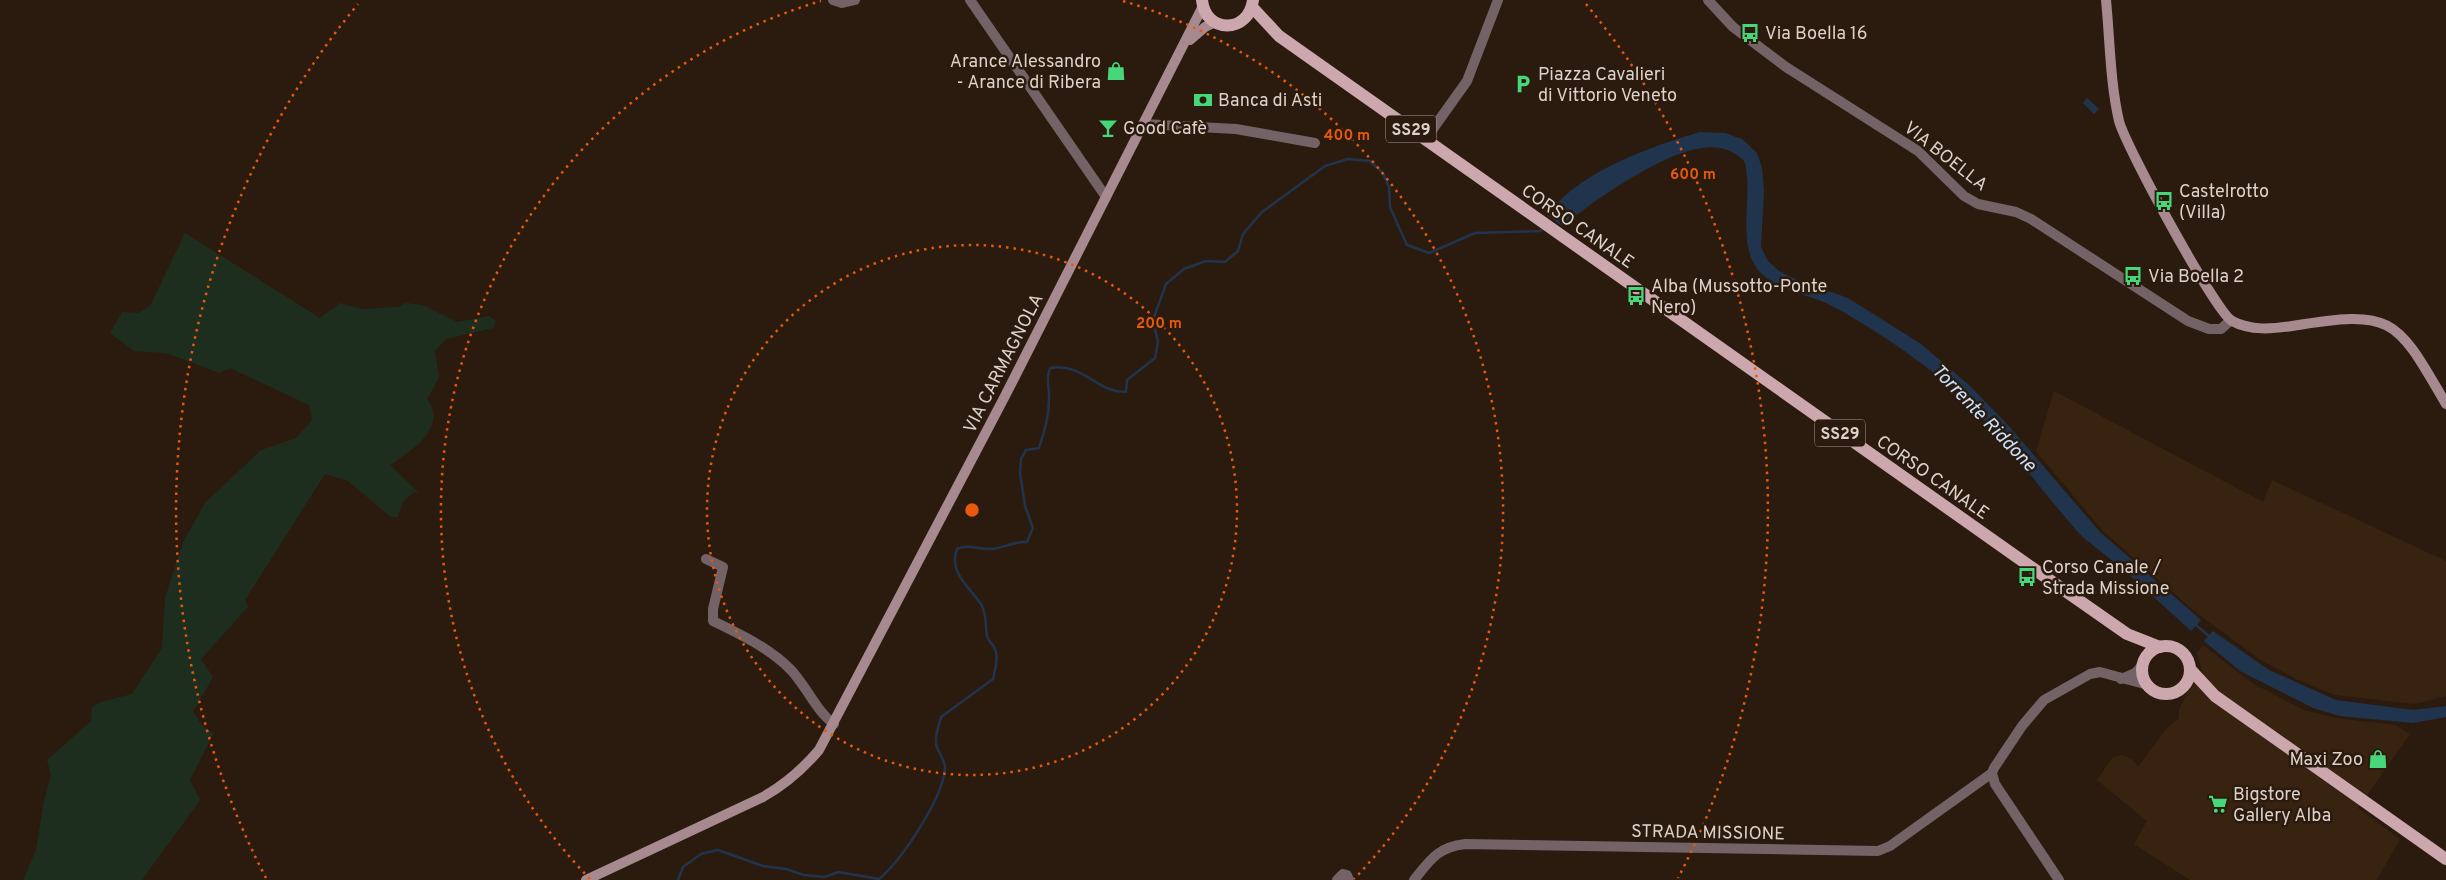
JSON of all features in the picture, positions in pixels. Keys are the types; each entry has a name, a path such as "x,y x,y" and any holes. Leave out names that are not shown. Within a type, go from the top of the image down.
{"main road":[{"path":"2106,0 2115,103 2126,143 2197,270 2216,302 2231,320 2246,326 2270,329 2324,320 2365,318 2382,321 2399,332 2414,350 2446,404"},
{"name":"VIA CARMAGNOLA","path":"586,880 782,786 802,771 819,750 928,544 1184,46 1202,3"},
{"path":"1202,3 1209,18 1215,22"},
{"name":"CORSO CANALE","path":"1215,22 1229,26 1242,21 1252,4 1279,36"},
{"name":"CORSO CANALE","path":"1242,21 1279,36 2127,634 2160,647 2169,646 2182,651 2190,669 2215,696 2446,859"},
{"name":"VIA CARMAGNOLA","path":"1184,46 1195,34 1215,22"},
{"name":"CORSO CANALE","path":"2127,634 2140,649 2144,663 2143,672 2148,685 2157,692 2166,694 2182,688 2192,688 2215,696"},
{"path":"2144,663 2148,654 2160,647"},
{"path":"2182,688 2187,683 2190,669"}],"street":[{"path":"833,0 842,2 856,0"},
{"path":"970,0 1106,197"},
{"path":"1425,140 1467,81 1498,0"},
{"name":"VIA BOELLA","path":"1708,0 1733,27 1786,67 1918,151 1964,196 1978,204 2016,212 2031,219 2188,321 2209,329 2221,329 2231,320"},
{"path":"1143,124 1236,129 1315,143"},
{"path":"706,559 724,567 713,609 713,621 739,634 780,660 800,680 823,716 834,724"},
{"path":"2120,680 2134,673 2144,663"},
{"name":"STRADA MISSIONE","path":"1414,880 1441,850 1449,845 1464,844 1878,851 1890,846 1992,774 2022,726 2049,696 2090,674 2100,672 2120,680 2148,685"},
{"path":"1992,774 1995,784 2059,880"},
{"path":"1337,880 1343,874 1349,880"}],"shaded area":[{"path":"2054,391 2263,502 2272,480 2446,561 2446,696 2415,704 2335,695 2298,680 2261,660 2194,611 2102,530 2036,451"},
{"path":"2203,645 2252,683 2304,710 2336,718 2395,725 2410,734 2358,808 2400,839 2377,880 2190,880 2134,844 2147,821 2097,780 2112,758 2122,755 2133,760 2138,767 2166,729 2179,718 2179,710 2187,693 2203,674 2197,653"}],"green space":[{"path":"185,233 320,318 340,303 362,309 399,307 406,303 423,305 457,322 489,316 496,321 493,328 446,339 435,351 439,378 427,399 432,410 433,419 430,429 417,445 390,465 418,492 406,498 398,517 391,517 348,481 325,474 245,600 248,607 201,659 213,677 193,712 201,724 213,734 190,780 200,800 142,880 23,880 36,850 44,801 51,776 47,760 91,721 92,707 101,702 132,694 162,648 165,598 183,542 205,503 261,450 296,438 312,420 309,405 230,368 219,373 166,353 134,351 110,333 122,312 138,313 150,306"}],"water":[{"path":"2087,98 2099,109 2094,114 2083,103"},
{"path":"1700,132 1725,133 1742,139 1757,153 1762,168 1764,191 1761,247 1768,261 1779,271 1797,280 1848,298 1921,344 1969,385 2007,424 2100,532 2201,620 2191,631 2077,531 1973,408 1933,372 1882,336 1842,311 1778,285 1763,275 1755,265 1747,242 1746,168 1742,158 1724,149 1706,148 1685,152 1639,173 1616,187 1562,226 1547,215 1561,199 1597,173 1638,153"},
{"path":"2213,631 2269,670 2336,700 2413,710 2446,706 2446,717 2413,723 2340,716 2313,708 2240,671 2204,641"}],"waterway":[{"name":"Torrente Riddone","path":"678,880 683,867 701,854 718,850 763,866 786,869 804,875 825,877 838,872 879,879 899,858 920,828 943,781 945,765 936,740 941,717 993,679 997,656 987,636 984,610 958,573 955,558 957,549 961,548 993,549 1027,542 1033,528 1025,506 1020,473 1021,459 1026,450 1039,448 1048,412 1048,378 1050,368 1062,367 1072,369 1107,388 1126,392 1127,380 1155,358 1158,342 1153,320 1166,284 1184,269 1206,261 1225,262 1238,251 1243,234 1262,212 1325,166 1348,159 1370,161 1383,173 1389,187 1390,207 1407,245 1429,253 1475,233 1540,231 1544,228"},
{"name":"Torrente Riddone","path":"2195,624 2210,637"}],"place":[{"name":"Via Boella 16","path":"1750,33"},
{"name":"Arance Alessandro - Arance di Ribera","path":"1116,71"},
{"name":"Piazza Cavalieri di Vittorio Veneto","path":"1523,84"},
{"name":"Banca di Asti","path":"1203,100"},
{"name":"Good Cafè","path":"1108,128"},
{"name":"Castelrotto (Villa)","path":"2164,201"},
{"name":"Via Boella 2","path":"2133,276"},
{"name":"Alba (Mussotto-Ponte Nero)","path":"1636,296"},
{"name":"Corso Canale / Strada Missione","path":"2027,577"},
{"name":"Maxi Zoo","path":"2378,759"},
{"name":"Bigstore Gallery Alba","path":"2218,804"}]}
